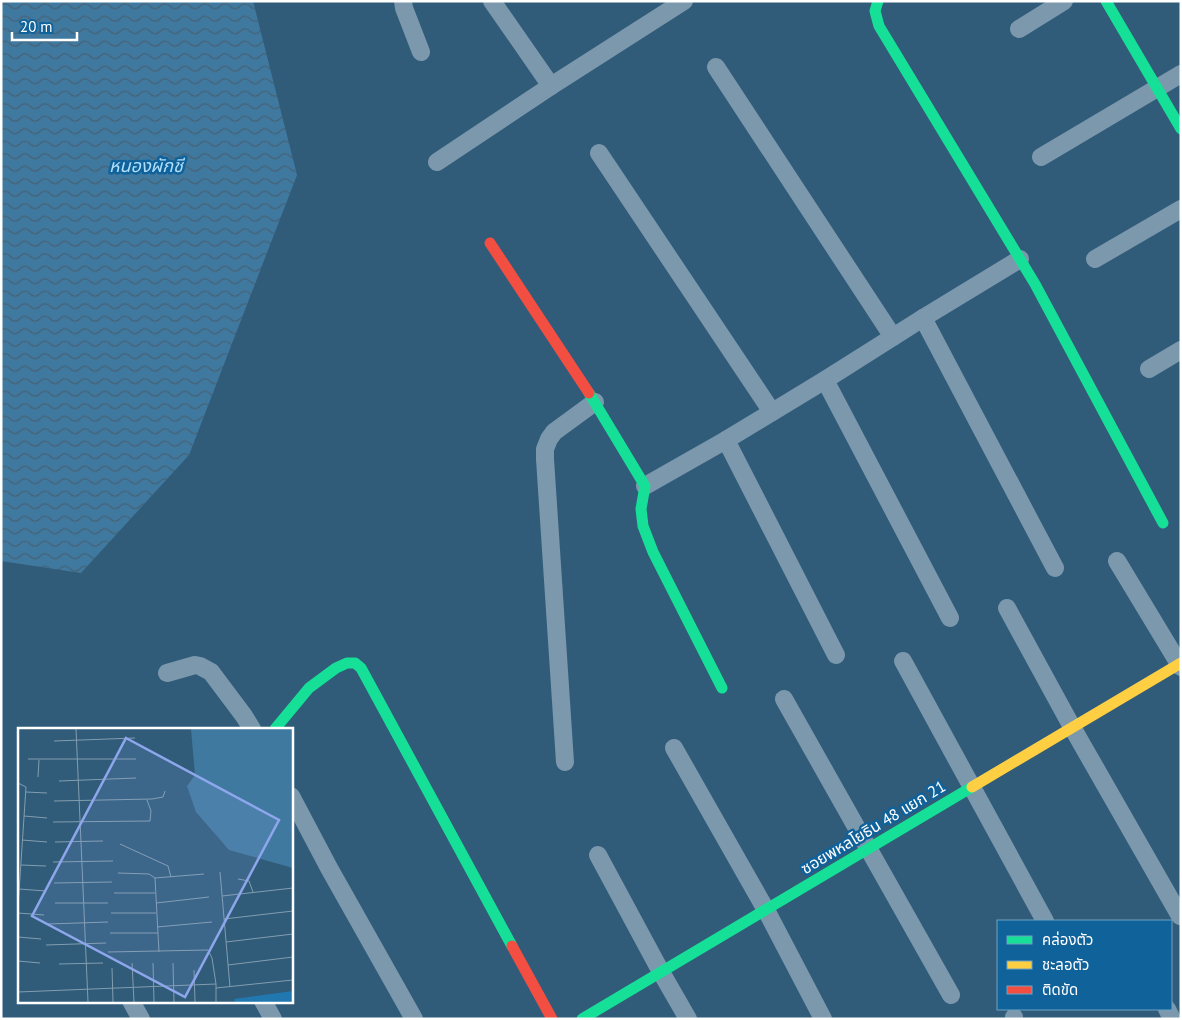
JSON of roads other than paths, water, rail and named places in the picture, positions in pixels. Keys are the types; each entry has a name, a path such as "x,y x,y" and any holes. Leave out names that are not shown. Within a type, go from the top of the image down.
{"street":[{"path":"403,1 421,52"},
{"path":"492,1 551,86"},
{"path":"437,162 551,86 663,7 684,1"},
{"path":"878,1 876,11 878,26 1035,284 1163,523"},
{"path":"1019,29 1064,1"},
{"path":"1106,1 1181,129"},
{"path":"716,67 892,337"},
{"path":"1041,157 1181,74"},
{"path":"598,153 772,412"},
{"path":"1095,259 1181,209"},
{"path":"490,243 595,402 645,486 641,509 643,526 653,552 722,688"},
{"path":"645,486 825,380 1020,258"},
{"path":"923,318 1055,568"},
{"path":"1148,369 1181,350"},
{"path":"825,380 950,618"},
{"path":"565,762 545,449 554,432 595,402"},
{"path":"726,440 836,655"},
{"path":"1117,561 1180,664"},
{"path":"1007,608 1180,916"},
{"path":"904,660 1044,920"},
{"path":"276,728 309,688 336,668 348,663 355,663 361,668 552,1019"},
{"name":"ซอยพหลโยธิน 48 แยก 21","path":"582,1019 1072,726 1180,664"},
{"path":"167,673 195,665 211,672 251,728"},
{"path":"784,699 950,995"},
{"path":"674,748 766,910 823,1019"},
{"path":"292,798 414,1019"},
{"path":"598,856 688,1019"},
{"path":"132,1002 141,1019"},
{"path":"264,1002 273,1019"}],"water":[{"name":"หนองผักชี","path":"1,1 253,1 297,175 189,455 81,573 1,561"}]}
